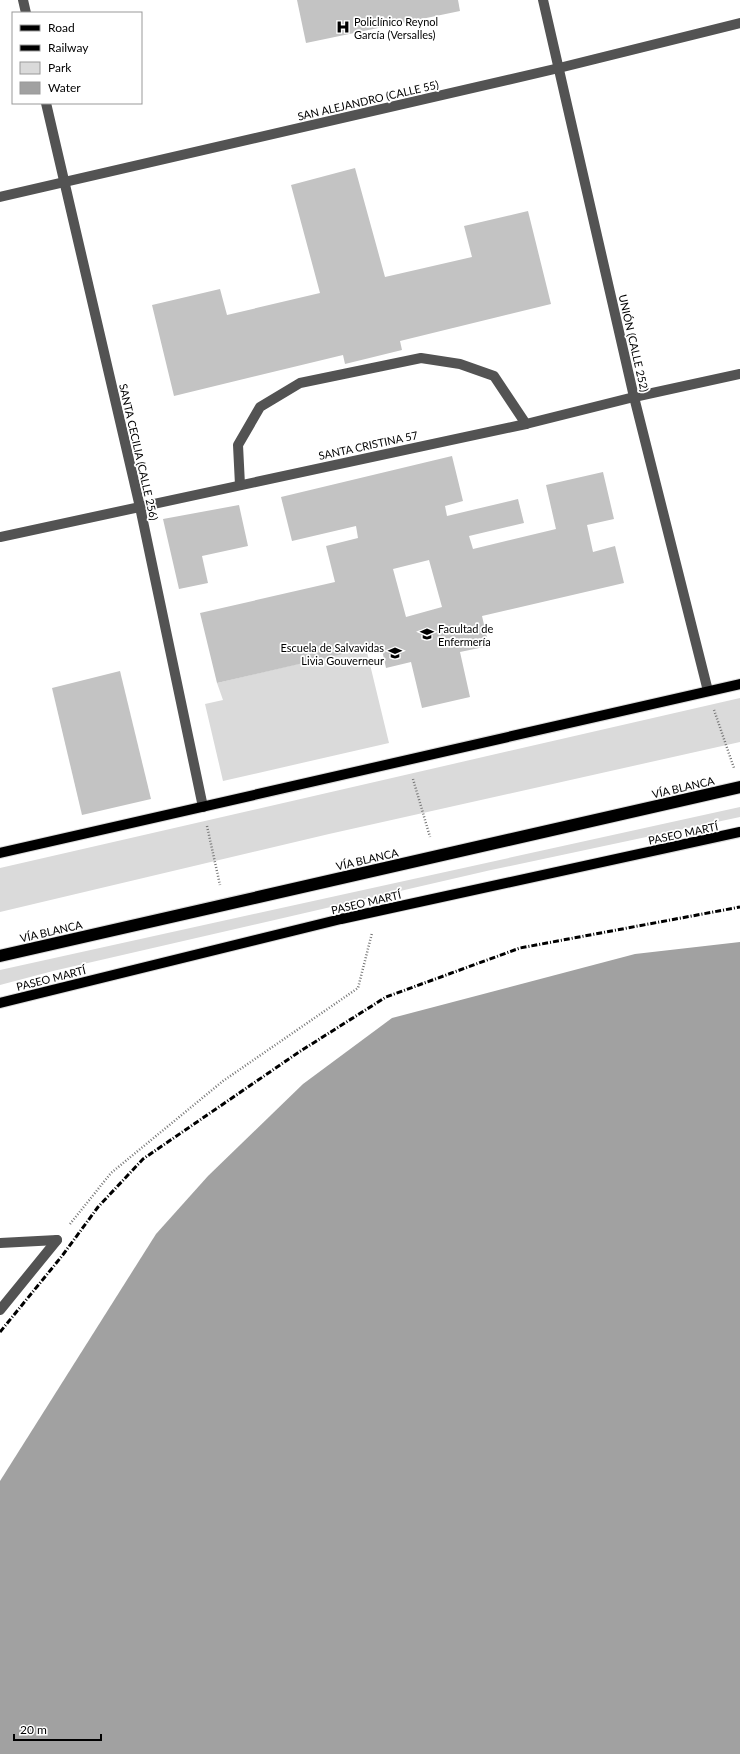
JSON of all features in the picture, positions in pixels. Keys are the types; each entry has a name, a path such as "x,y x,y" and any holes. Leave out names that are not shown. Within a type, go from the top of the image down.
{"highway":[{"name":"VÍA BLANCA","path":"0,956 740,787"}],"main road":[{"path":"0,853 740,684"},
{"name":"PASEO MARTÍ","path":"0,1003 341,919 740,832"}],"street":[{"path":"23,0 26,12"},
{"name":"UNIÓN (CALLE 252)","path":"543,0 634,397 708,691"},
{"name":"SAN ALEJANDRO (CALLE 55)","path":"0,197 559,68 740,23"},
{"name":"SANTA CECILIA (CALLE 256)","path":"46,104 63,182 140,507 203,807"},
{"path":"240,485 238,445 260,407 300,383 422,358 460,364 494,376 526,424"},
{"name":"SANTA CRISTINA 57","path":"0,537 526,424 634,397 740,374"},
{"path":"0,1242 57,1240"},
{"path":"0,1310 57,1240"}],"path":[{"path":"708,691 735,771"},
{"path":"407,760 436,857"},
{"path":"203,807 224,905"},
{"path":"57,1240 111,1173 223,1081 358,988 374,928"}],"green space":[{"path":"366,648 389,743 223,781 205,704 223,700 217,683"},
{"path":"740,698 740,742 329,834 0,912 0,868"},
{"path":"740,807 740,817 491,870 53,971 0,985 0,970"}],"water":[{"path":"740,942 740,1754 0,1754 0,1481 156,1234 208,1176 303,1084 392,1018 635,954"}],"building":[{"name":"Policlínico Reynol García (Versalles)","path":"297,0 458,0 460,11 306,43"},
{"path":"355,168 385,277 472,257 464,226 528,211 551,304 400,341 402,350 345,364 343,355 174,396 152,305 220,289 227,315 320,293 291,185"},
{"path":"452,456 463,501 445,506 447,516 518,499 524,523 469,536 473,549 556,529 546,485 603,472 614,519 587,525 593,552 615,546 624,583 482,616 489,646 460,652 470,697 422,708 411,662 386,668 381,645 217,683 200,613 335,582 326,546 358,538 356,526 292,541 281,497","holes":["429,560 442,607 406,617 393,569"]},
{"path":"239,505 248,546 202,556 208,583 179,589 163,519"},
{"path":"120,671 151,799 82,815 52,688"}],"railway":[{"path":"0,1332 62,1256 98,1207 143,1159 299,1052 386,997 520,948 740,907"}],"place":[{"name":"Policlínico Reynol García (Versalles)","path":"343,27"},
{"name":"Facultad de Enfermería","path":"427,634"},
{"name":"Escuela de Salvavidas Livia Gouverneur","path":"395,653"}]}
